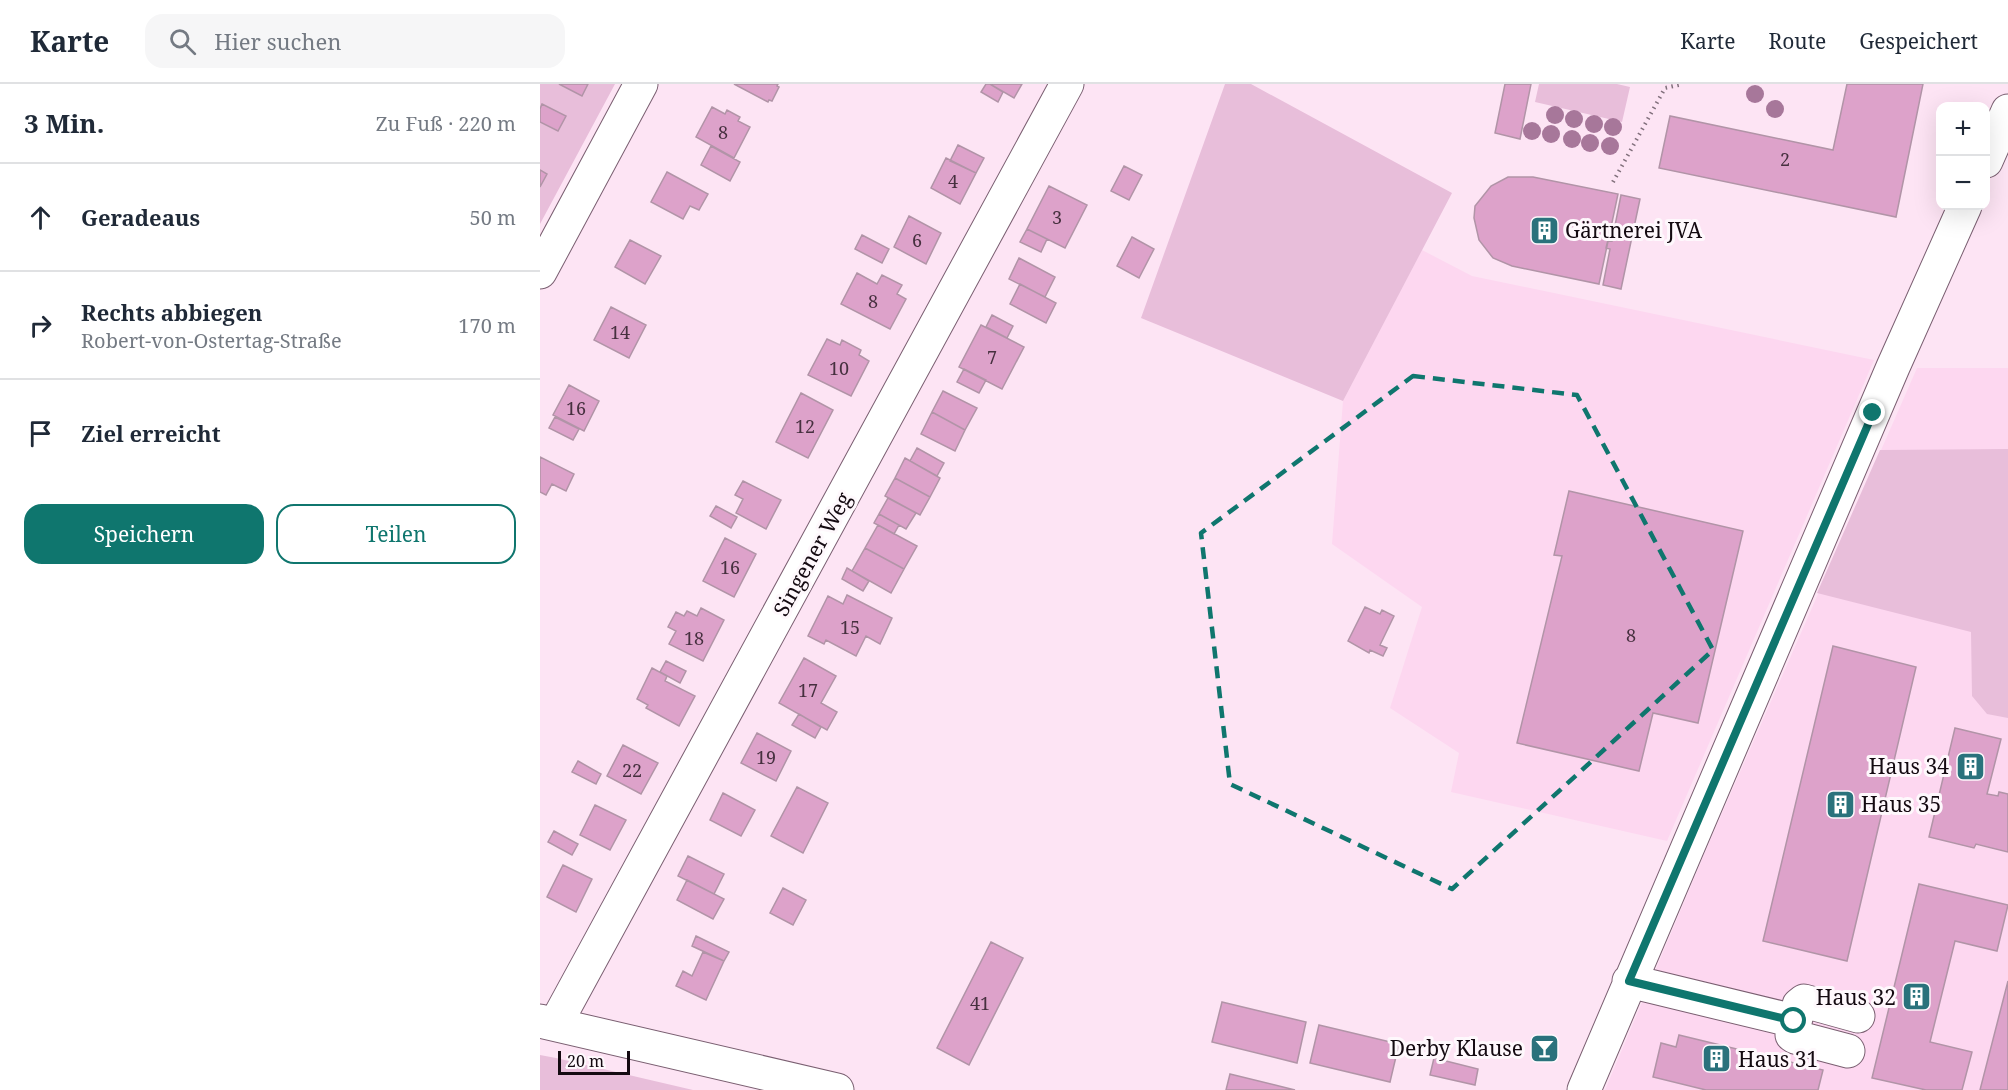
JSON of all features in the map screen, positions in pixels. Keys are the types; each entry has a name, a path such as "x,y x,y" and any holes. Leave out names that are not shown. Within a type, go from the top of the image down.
{"street":[{"path":"540,272 641,84"},
{"name":"Singener Weg","path":"548,1022 1067,84"},
{"path":"1988,156 2008,111"},
{"path":"1584,1090 1888,376 1963,210"},
{"path":"1629,981 1794,1021"},
{"path":"1848,1051 1795,1037 1792,1032 1794,1021 1799,1005 1804,1001 1858,1016"},
{"path":"548,1022 837,1090"}],"path":[{"path":"1613,182 1665,88 1683,84"}],"highlighted area":[{"path":"1413,376 1577,395 1713,650 1452,889 1230,784 1201,533"}],"shaded area":[{"path":"540,84 615,84 540,224"},
{"path":"1225,84 1251,84 1452,193 1343,401 1141,318"},
{"path":"1539,84 1617,84 1630,87 1622,122 1535,102"},
{"path":"1422,250 1472,276 1874,360 1667,841 1451,792 1459,753 1390,708 1422,607 1332,544 1343,401"},
{"path":"1917,368 2008,368 2008,1090 1605,1090 1709,843"},
{"path":"2008,449 2008,718 1987,714 1972,696 1971,632 1817,593 1880,450"},
{"path":"540,1055 556,1058 693,1090 540,1090"}],"building":[{"path":"559,84 588,84 582,96"},
{"path":"734,84 778,84 779,87 772,101 768,102"},
{"path":"986,84 1003,92 998,102 981,92"},
{"path":"990,84 1022,84 1014,98"},
{"path":"1505,84 1531,84 1520,139 1495,133"},
{"path":"1847,84 1923,84 1896,217 1659,168 1670,116 1833,150"},
{"path":"542,104 566,116 558,131 540,122"},
{"path":"712,107 725,114 727,110 740,117 738,121 750,127 734,158 696,137"},
{"path":"958,145 984,158 976,173 950,161"},
{"path":"711,146 740,162 730,181 701,165"},
{"path":"946,158 976,173 960,204 931,188"},
{"path":"1124,166 1142,175 1129,200 1111,191"},
{"path":"540,170 547,174 540,187"},
{"path":"667,172 708,194 699,210 690,206 683,219 651,202"},
{"name":"Gärtnerei JVA","path":"1508,177 1533,177 1618,194 1599,284 1512,266 1493,258 1479,240 1474,218 1475,206 1491,186"},
{"path":"1049,186 1087,205 1065,248 1027,229"},
{"path":"1621,195 1640,199 1621,289 1603,285 1610,249 1606,248 1608,240 1612,241"},
{"path":"909,216 941,233 926,264 894,247"},
{"path":"1027,229 1047,239 1041,252 1020,242"},
{"path":"862,235 889,249 882,263 855,249"},
{"path":"1132,237 1154,249 1139,278 1117,266"},
{"path":"630,240 661,256 645,284 615,267"},
{"path":"1019,258 1055,277 1045,297 1009,279"},
{"path":"857,273 877,284 882,275 902,285 897,294 906,299 890,329 841,304"},
{"path":"1020,284 1056,303 1046,323 1010,304"},
{"path":"611,307 646,325 629,358 594,340"},
{"path":"992,315 1013,326 1007,338 986,327"},
{"path":"981,325 1024,347 1002,389 959,367"},
{"path":"827,339 840,345 842,340 861,350 859,355 869,361 851,396 808,375"},
{"path":"964,369 986,380 979,393 957,382"},
{"path":"569,385 599,401 584,431 553,415"},
{"path":"943,391 977,408 965,430 932,412"},
{"path":"801,393 833,410 808,458 776,442"},
{"path":"932,412 965,430 955,451 921,434"},
{"path":"555,417 579,429 573,440 549,428"},
{"path":"917,448 944,463 937,476 910,461"},
{"path":"540,457 574,474 566,491 552,484 546,495 540,492"},
{"path":"905,458 940,478 930,497 895,478"},
{"path":"895,478 930,497 920,515 885,496"},
{"path":"743,481 781,500 766,529 736,513 743,499 735,495"},
{"path":"1569,491 1743,531 1698,723 1653,713 1639,771 1517,743 1562,556 1554,555"},
{"path":"888,498 916,513 906,529 879,514"},
{"path":"716,506 737,517 731,528 710,516"},
{"path":"879,514 899,525 894,534 874,523"},
{"path":"878,525 917,546 904,569 865,548"},
{"path":"725,538 756,554 734,597 703,581"},
{"path":"865,548 904,569 891,593 852,571"},
{"path":"847,568 869,581 863,591 842,579"},
{"path":"847,595 892,618 880,644 866,636 856,656 826,640 824,644 808,636 828,596 843,604"},
{"path":"1365,607 1380,614 1382,610 1394,616 1380,645 1387,648 1383,656 1370,650 1369,653 1348,641"},
{"path":"701,608 724,620 703,661 669,644 676,631 668,627 676,612 684,616 687,611 697,616"},
{"name":"Haus 35","path":"1833,646 1916,667 1847,961 1763,941"},
{"path":"804,658 836,676 821,703 837,712 827,730 779,703"},
{"path":"666,661 686,671 680,683 660,672"},
{"path":"652,668 667,676 665,681 695,696 679,726 646,708 648,705 637,699"},
{"path":"799,714 821,727 815,738 792,725"},
{"name":"Haus 34","path":"1955,728 2001,739 1987,794 1998,796 1999,792 2008,794 2008,852 1976,844 1974,848 1929,837"},
{"path":"757,733 791,751 776,781 741,763"},
{"path":"623,745 658,763 641,794 607,776"},
{"path":"578,761 601,774 596,784 572,772"},
{"path":"797,787 828,803 803,853 771,836"},
{"path":"723,793 755,810 741,836 710,820"},
{"path":"595,805 626,820 610,850 580,835"},
{"path":"554,831 578,844 572,855 548,842"},
{"path":"688,856 724,874 714,894 678,876"},
{"path":"563,865 592,879 576,912 547,897"},
{"path":"687,880 724,899 713,919 677,900"},
{"name":"Haus 32","path":"1919,884 2008,905 1997,951 1955,941 1930,1042 1972,1052 1962,1090 1926,1090 1872,1078"},
{"path":"783,888 806,900 793,925 770,913"},
{"path":"696,936 729,952 724,961 692,946"},
{"path":"991,942 1023,958 969,1065 937,1048"},
{"path":"703,952 724,961 706,1000 676,986 683,971 692,976"},
{"path":"2008,981 2008,1090 1980,1090"},
{"path":"1222,1002 1306,1022 1297,1063 1212,1042"},
{"path":"1319,1025 1399,1044 1390,1082 1310,1063"},
{"name":"Haus 31","path":"1679,1035 1823,1070 1818,1090 1706,1090 1653,1077 1661,1043 1676,1047"},
{"path":"1434,1058 1478,1069 1475,1085 1430,1075"},
{"path":"1230,1074 1295,1090 1226,1090"}],"place":[{"name":"Gärtnerei JVA","path":"1544,230"},
{"name":"Haus 34","path":"1970,766"},
{"name":"Haus 35","path":"1840,804"},
{"name":"Haus 32","path":"1917,997"},
{"name":"Derby Klause","path":"1544,1048"},
{"name":"Haus 31","path":"1717,1059"}],"route":[{"path":"1794,1021 1629,981 1873,413"}]}
